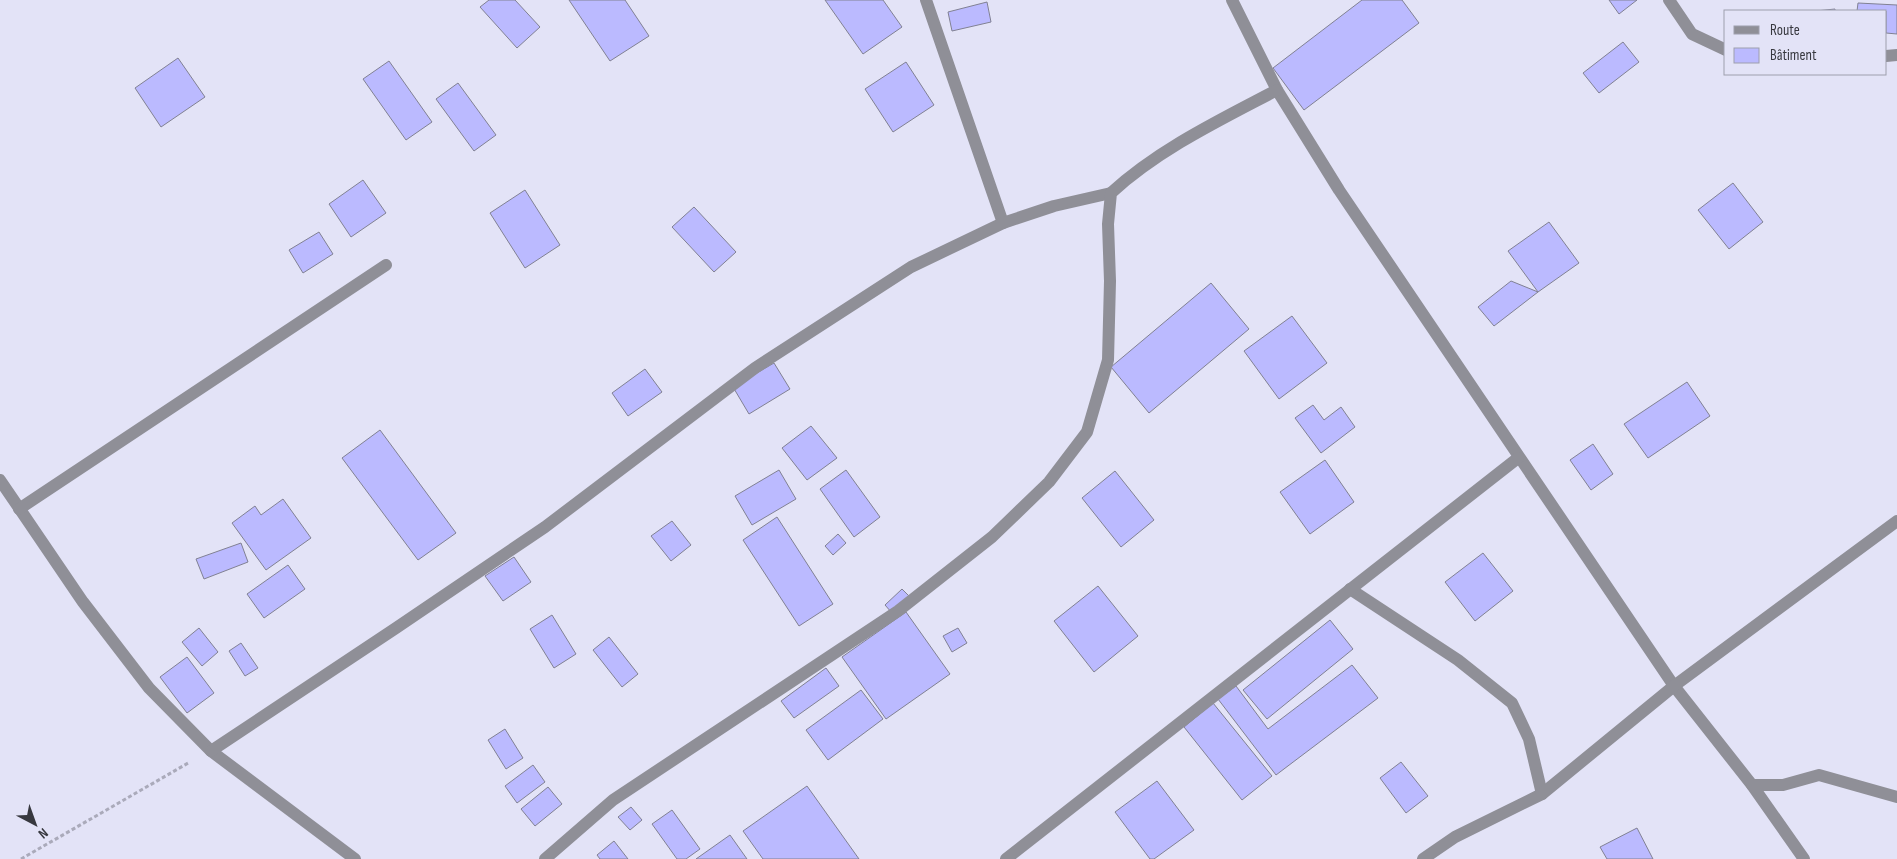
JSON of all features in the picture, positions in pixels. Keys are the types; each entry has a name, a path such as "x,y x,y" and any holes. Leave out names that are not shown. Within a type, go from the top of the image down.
{"street":[{"path":"926,0 1003,223"},
{"path":"1232,0 1277,90 1339,190 1518,458 1674,686 1752,785 1804,859"},
{"path":"1669,0 1692,34 1724,49"},
{"path":"211,750 545,527 755,368 911,267 1003,223 1054,206 1111,193 1129,176 1200,130 1277,90"},
{"path":"545,859 613,800 898,611 992,537 1049,482 1087,432 1108,360 1110,281 1108,224 1111,193"},
{"path":"19,509 386,265"},
{"path":"1006,859 1518,458"},
{"path":"0,480 82,602 149,688 211,750 356,859"},
{"path":"1422,859 1455,837 1542,794 1674,686 1897,521"},
{"path":"1350,589 1458,660 1512,703 1529,739 1542,794"},
{"path":"1752,785 1783,785 1819,775 1897,796"}],"path":[{"path":"21,859 211,750"}],"building":[{"path":"489,0 515,0 540,27 517,48 480,7"},
{"path":"569,0 625,0 649,36 610,61"},
{"path":"825,0 883,0 902,27 863,54"},
{"path":"1362,0 1402,0 1419,23 1304,110 1273,68"},
{"path":"1609,0 1637,0 1619,14"},
{"path":"987,2 991,22 952,31 948,12"},
{"path":"1858,3 1897,5 1897,34 1887,33 1887,10 1857,10"},
{"path":"1623,42 1639,62 1599,93 1583,73"},
{"path":"178,58 205,97 161,127 135,88"},
{"path":"389,61 432,122 406,140 363,79"},
{"path":"906,62 934,105 893,132 865,89"},
{"path":"458,83 496,135 474,151 436,99"},
{"path":"363,180 386,213 351,237 329,204"},
{"path":"1733,183 1763,222 1729,249 1698,210"},
{"path":"525,190 560,245 525,268 490,213"},
{"path":"694,207 736,252 714,272 672,227"},
{"path":"1549,222 1579,263 1538,292 1508,251"},
{"path":"319,232 333,254 303,273 289,250"},
{"path":"1511,281 1538,292 1494,326 1478,307"},
{"path":"1211,283 1249,329 1149,413 1111,367"},
{"path":"1292,316 1327,363 1279,399 1244,351"},
{"path":"774,363 790,389 749,414 733,387"},
{"path":"645,369 662,392 628,416 612,393"},
{"path":"1687,382 1710,416 1648,458 1624,424"},
{"path":"1313,405 1324,420 1341,407 1355,427 1321,453 1295,418"},
{"path":"811,426 837,458 807,480 782,448"},
{"path":"380,430 456,533 418,560 342,458"},
{"path":"1593,444 1613,474 1591,490 1570,460"},
{"path":"1325,460 1354,502 1310,534 1280,492"},
{"path":"779,470 796,499 752,525 735,496"},
{"path":"846,470 880,517 854,537 820,489"},
{"path":"1115,471 1154,520 1121,547 1082,498"},
{"path":"283,499 311,538 266,570 232,523 255,506 261,515"},
{"path":"777,517 833,604 799,626 743,540"},
{"path":"672,521 691,545 671,561 651,536"},
{"path":"838,534 846,543 833,555 825,546"},
{"path":"241,543 248,562 204,579 196,559"},
{"path":"1483,553 1513,591 1475,621 1445,582"},
{"path":"514,557 531,582 503,601 485,576"},
{"path":"288,565 305,589 264,618 247,594"},
{"path":"1098,586 1138,636 1094,672 1054,621"},
{"path":"902,589 910,597 892,613 885,605"},
{"path":"906,612 950,674 886,719 842,657"},
{"path":"552,615 576,654 554,668 530,629"},
{"path":"1330,620 1353,649 1267,719 1243,690"},
{"path":"199,628 218,652 202,666 182,642"},
{"path":"958,628 967,643 952,652 943,636"},
{"path":"609,637 638,674 622,687 593,650"},
{"path":"241,643 258,668 245,676 229,651"},
{"path":"187,657 214,693 187,713 160,677"},
{"path":"1352,665 1378,698 1276,775 1218,699 1236,686 1268,729"},
{"path":"826,668 839,686 794,718 781,701"},
{"path":"861,690 883,719 828,760 806,730"},
{"path":"1213,703 1272,776 1242,800 1184,727"},
{"path":"505,729 523,758 506,769 488,740"},
{"path":"1401,762 1428,796 1406,813 1380,778"},
{"path":"533,765 545,782 517,803 505,786"},
{"path":"1157,781 1194,830 1154,859 1150,859 1115,812"},
{"path":"807,786 859,859 763,859 743,831"},
{"path":"548,787 562,804 535,826 521,809"},
{"path":"631,807 642,820 630,830 618,817"},
{"path":"672,810 700,849 686,859 677,859 652,824"},
{"path":"1637,828 1653,859 1607,859 1600,847"},
{"path":"730,835 747,859 696,859"},
{"path":"614,841 628,859 600,859 597,855"}]}
